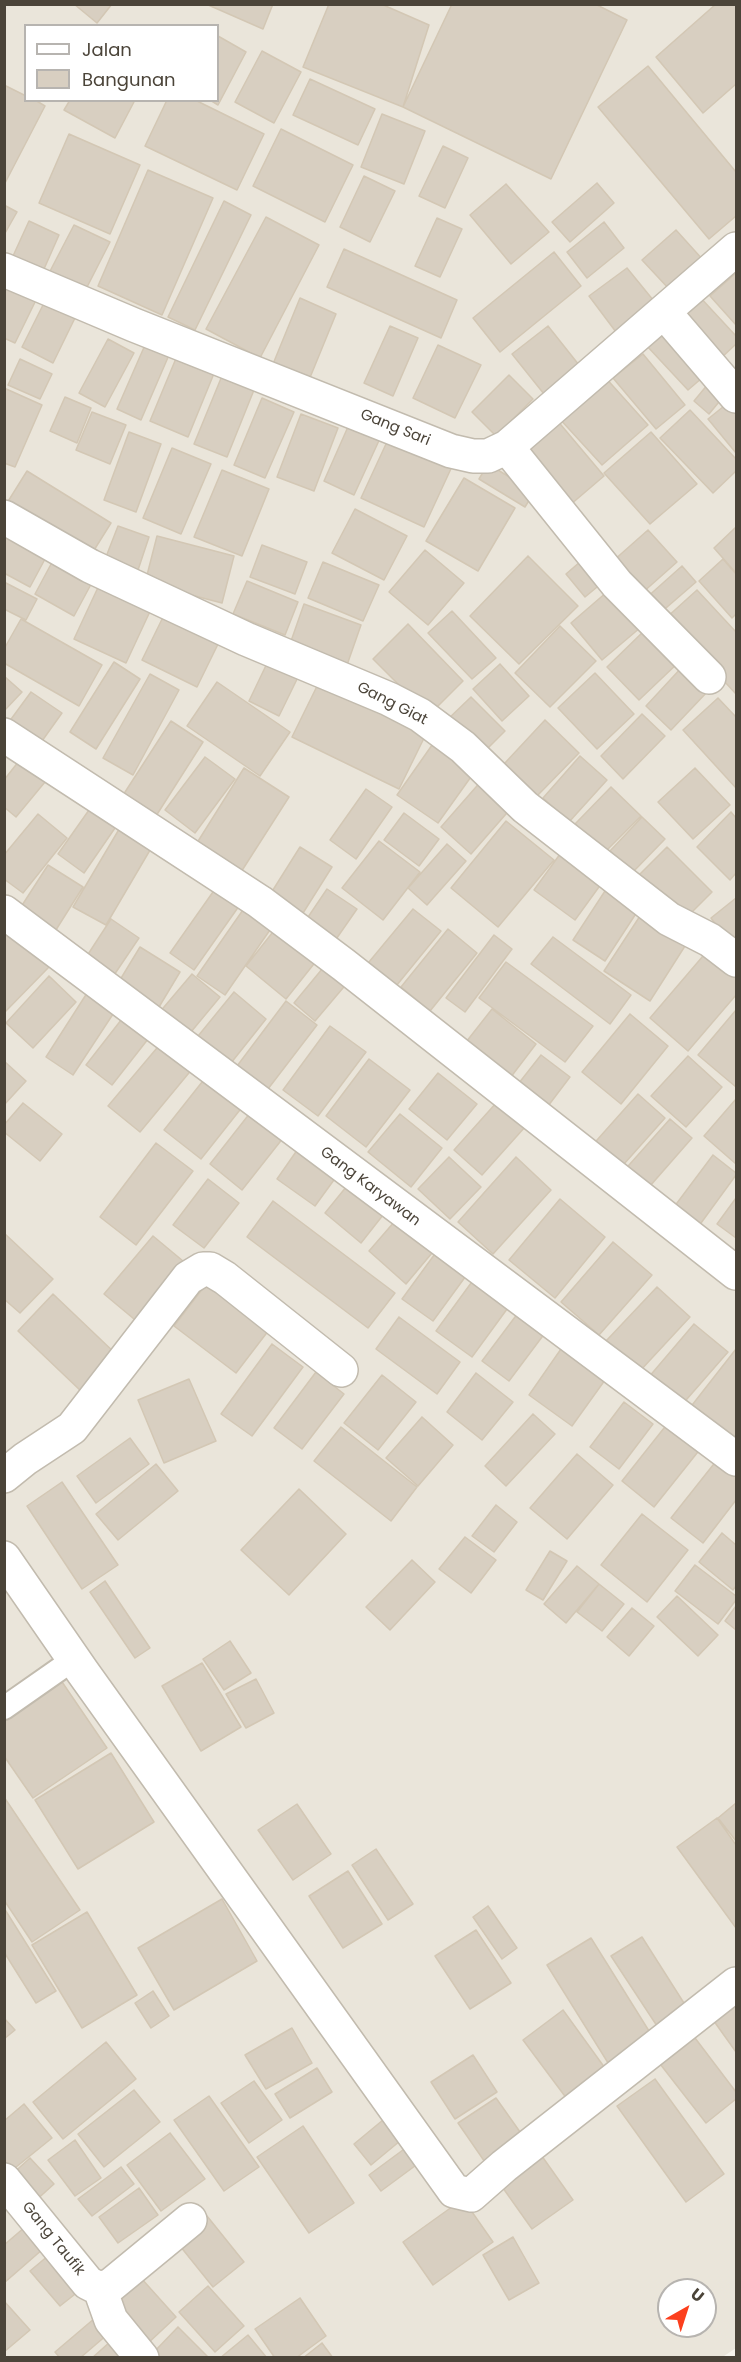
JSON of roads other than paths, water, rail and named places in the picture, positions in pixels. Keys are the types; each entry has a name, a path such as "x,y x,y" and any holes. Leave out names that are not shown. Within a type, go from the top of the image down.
{"street":[{"name":"Gang Sari","path":"4,270 134,325 451,451 473,456 488,456 507,447 736,249"},
{"path":"664,312 736,396"},
{"path":"507,447 617,584 709,677"},
{"name":"Gang Giat","path":"4,517 90,566 246,639 389,699 420,715 463,747 525,807 669,919 710,940 736,960"},
{"path":"4,735 269,909 344,965 736,1273"},
{"name":"Gang Karyawan","path":"4,912 736,1459"},
{"path":"4,1476 72,1428 182,1285 202,1269 210,1269 225,1278 341,1370"},
{"path":"4,1558 454,2191 471,2195 504,2166 736,1984"},
{"name":"Gang Taufik","path":"8,2191 88,2283 100,2289"},
{"path":"142,2358 111,2320 100,2289 111,2285 190,2220"}],"lane":[{"path":"4,1708 74,1659"}]}
